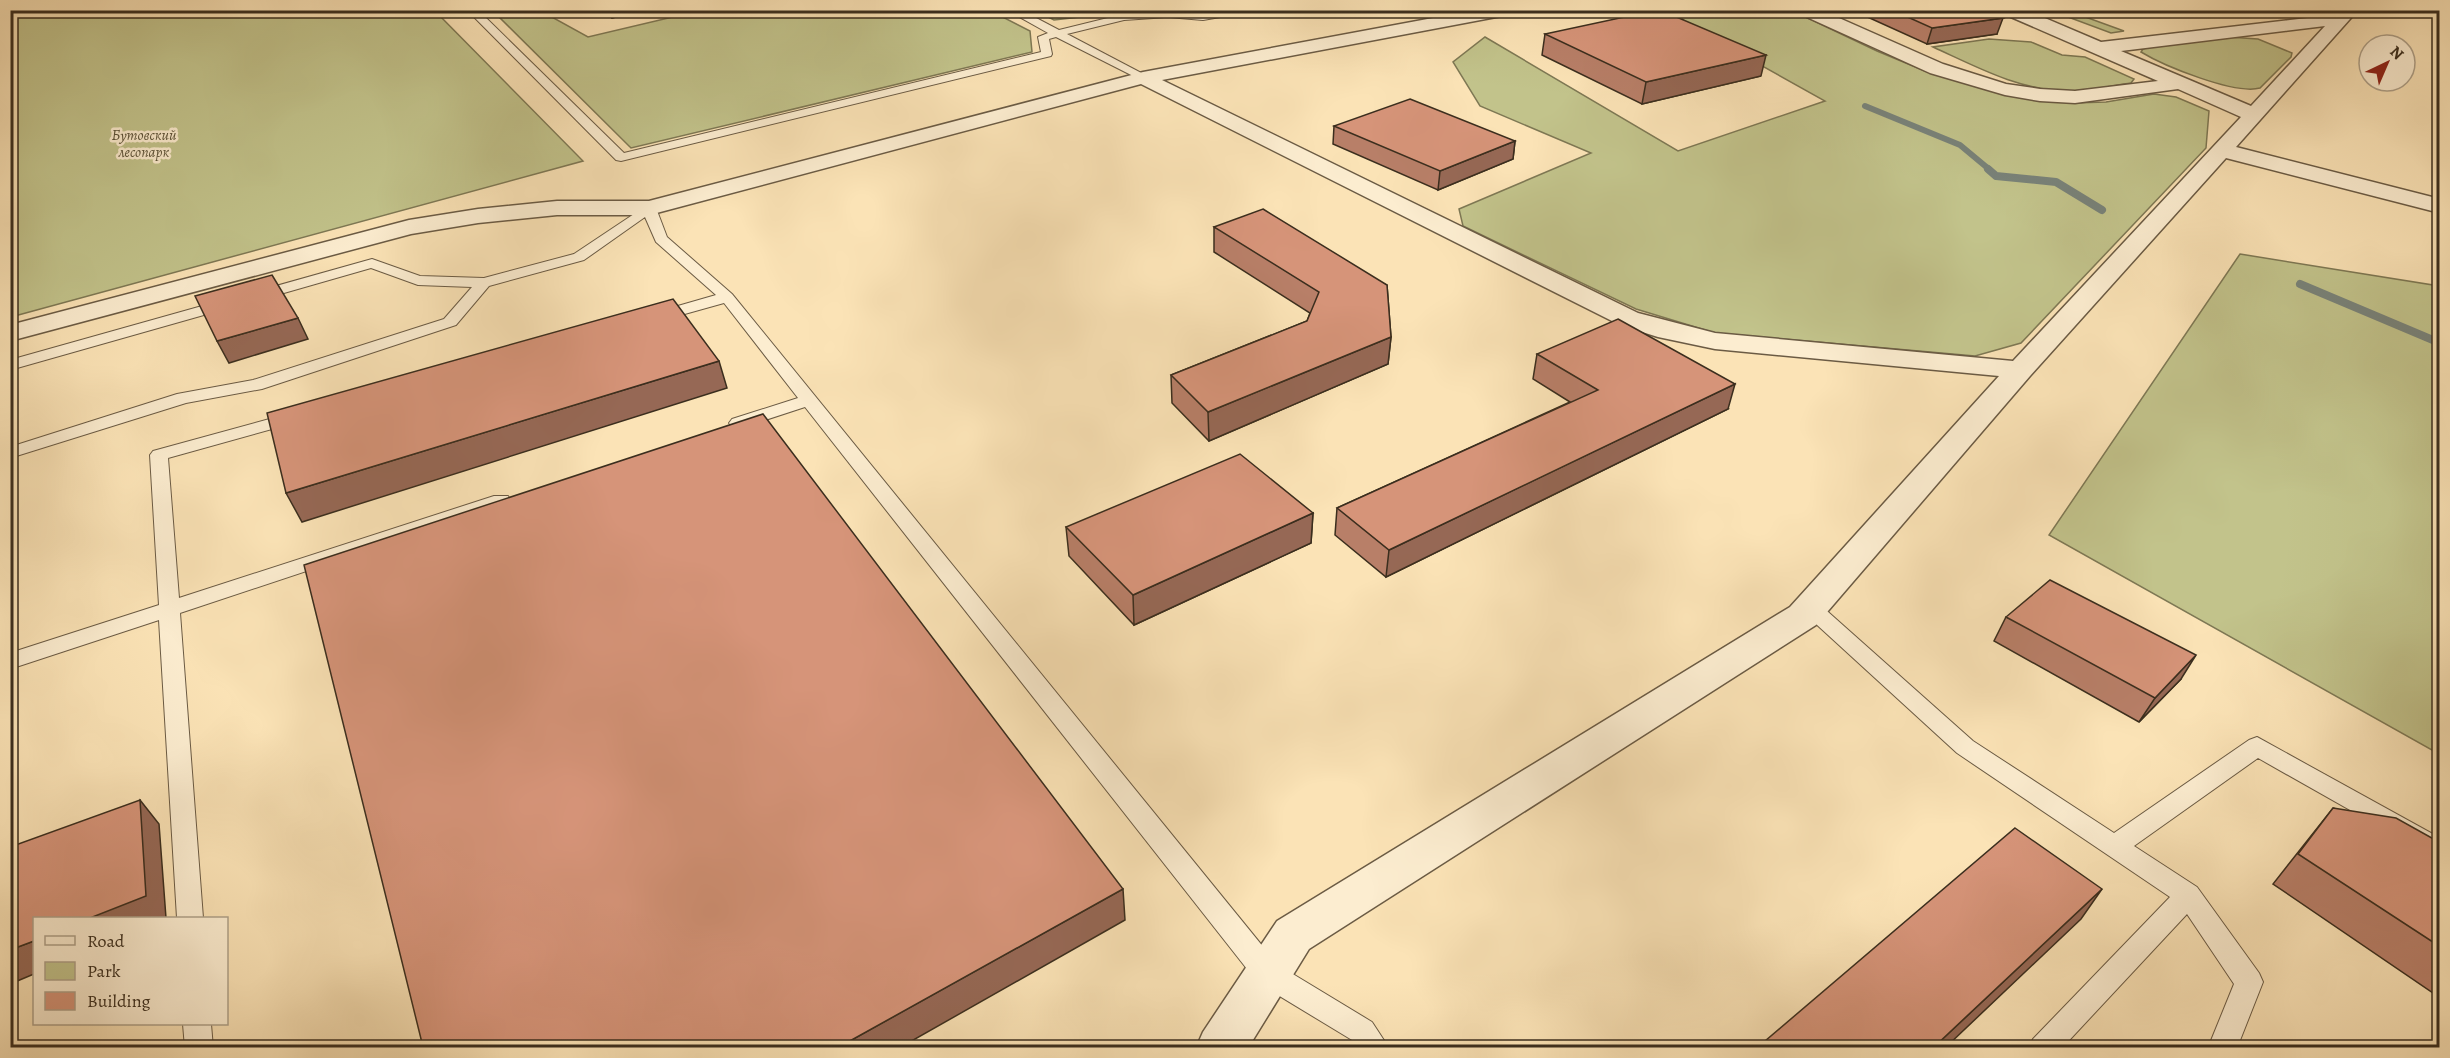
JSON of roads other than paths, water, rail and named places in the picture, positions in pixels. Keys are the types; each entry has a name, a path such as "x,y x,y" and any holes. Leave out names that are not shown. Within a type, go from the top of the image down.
{"street":[{"path":"10,333 409,227 478,216 557,208 649,208 1143,78 1507,10"},
{"path":"1806,10 1932,67 2010,89 2074,97 2180,83"},
{"path":"2010,10 2254,115"},
{"path":"2098,48 2334,20 2348,14"},
{"path":"1220,1047 1293,935 1803,616 2020,370 2348,14"},
{"path":"2221,33 2248,35 2281,42 2303,53 2304,60"},
{"path":"1143,78 1639,322 1715,341 2020,370"},
{"path":"2222,150 2439,206"}],"lane":[{"path":"472,10 621,157 1047,54 1043,37 1124,17 1168,14 1203,16 1256,10"},
{"path":"1012,10 1143,78"},
{"path":"10,365 372,263 418,280 484,283 579,257 649,208 661,239 727,297 1268,974 1362,1031 1375,1047"},
{"path":"10,453 183,398 256,385 450,322 484,283"},
{"path":"636,322 727,297"},
{"path":"719,429 809,400"},
{"path":"190,917 159,454 318,411"},
{"path":"10,661 517,495"},
{"path":"1811,608 1965,747 2188,895 2249,982 2222,1047"},
{"path":"2114,846 2257,746 2439,851"},
{"path":"2043,1047 2188,895"},
{"path":"197,1025 199,1047"}],"waterway":[{"path":"1865,106 1960,145 1990,170"},
{"path":"1988,169 1996,176 2056,182 2102,210"},
{"path":"2300,284 2440,343"}],"park label":[{"name":"Бутовский лесопарк","path":"144,144"}]}
